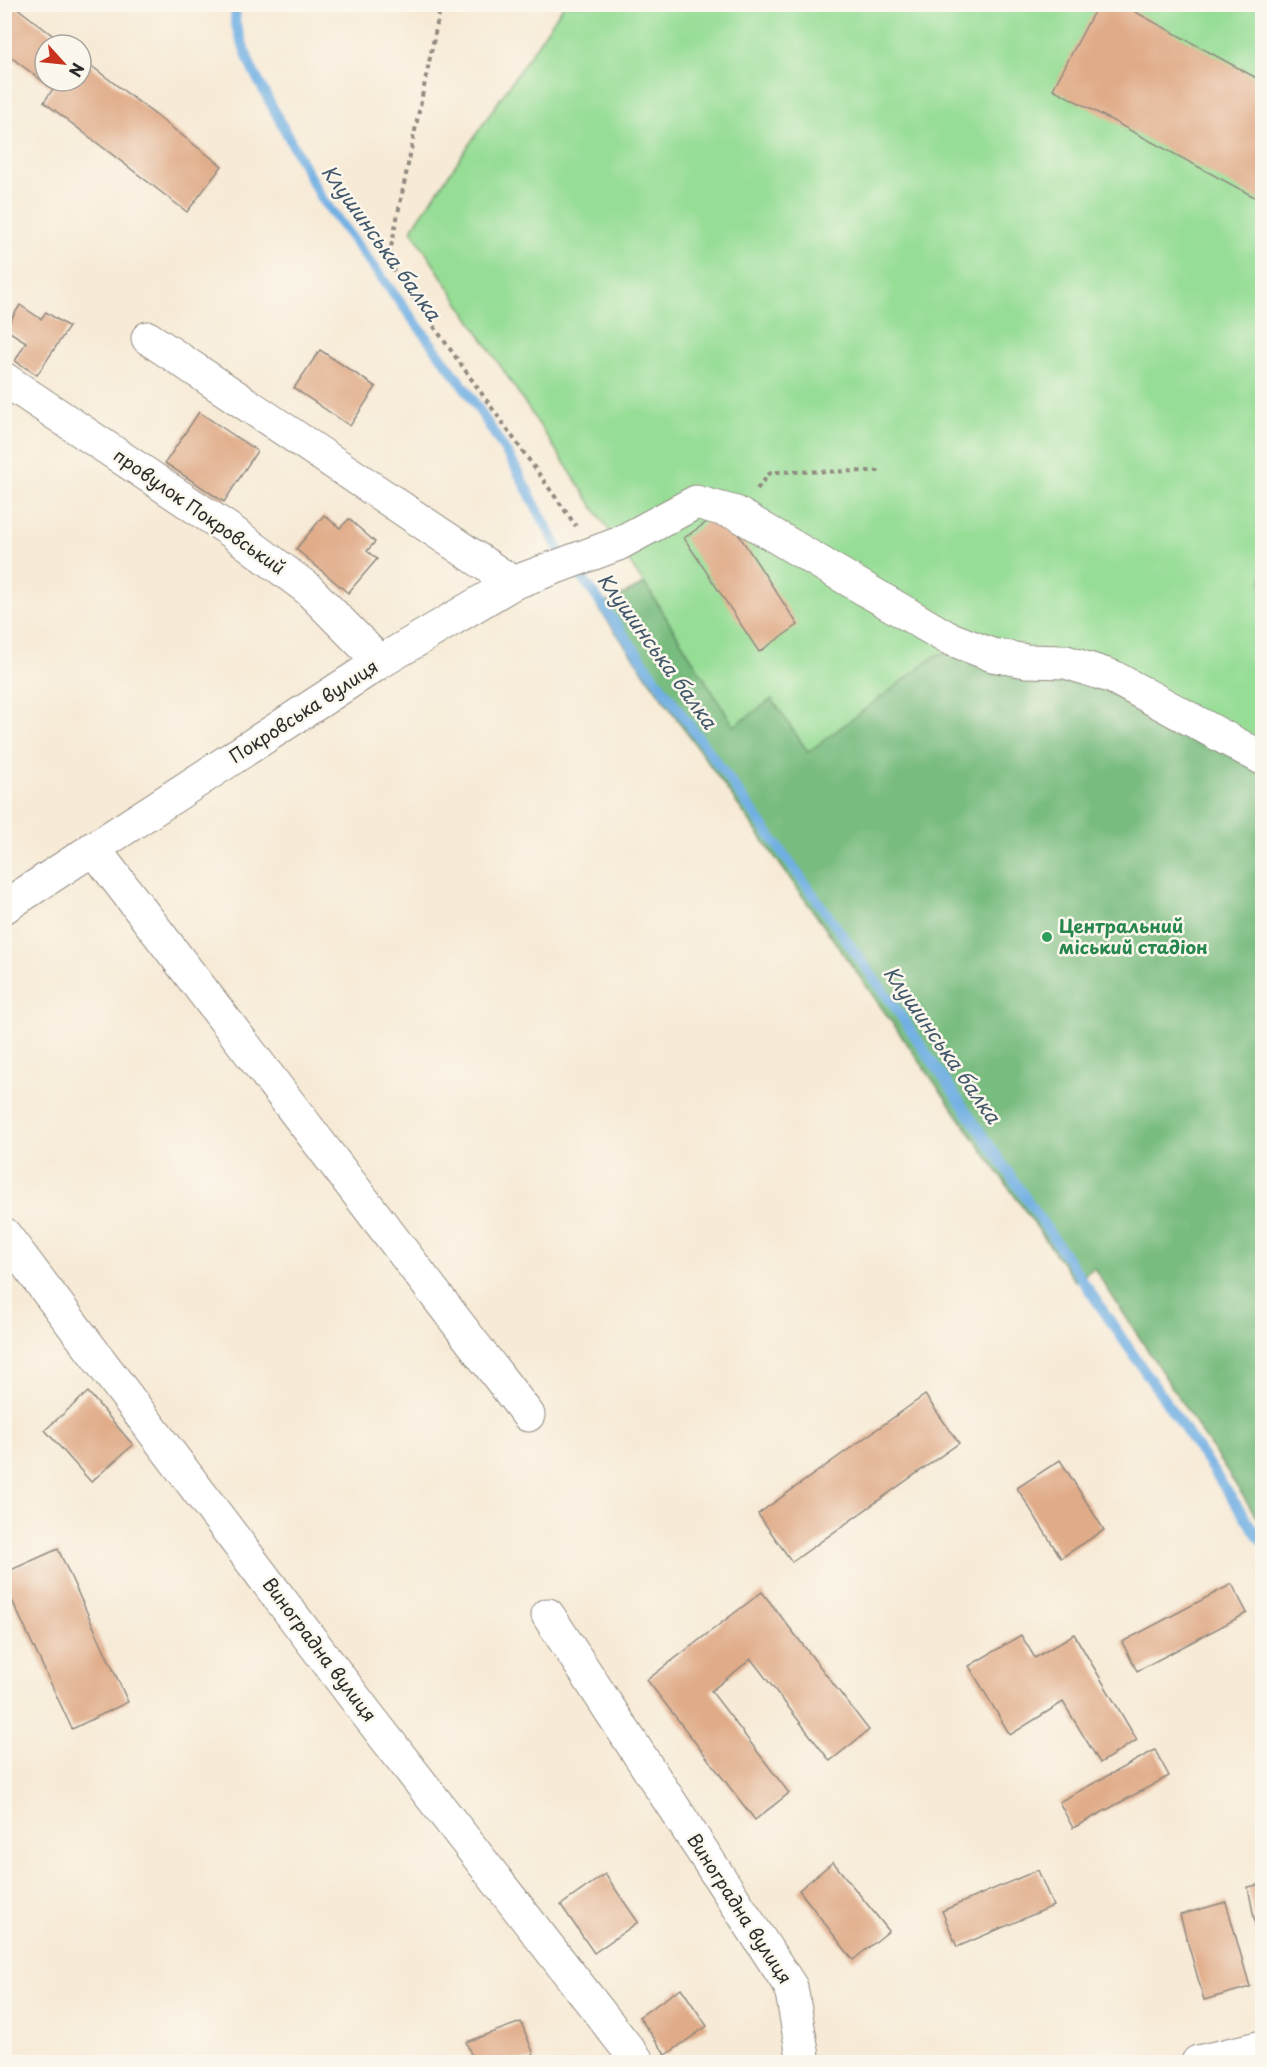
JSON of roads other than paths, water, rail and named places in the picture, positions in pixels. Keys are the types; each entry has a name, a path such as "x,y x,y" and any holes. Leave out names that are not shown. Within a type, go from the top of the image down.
{"street":[{"path":"148,338 513,583"},
{"name":"провулок Покровський","path":"4,379 240,538 306,588 380,662"},
{"name":"Покровська вулиця","path":"4,907 380,662 513,583 607,548 696,502 736,513 946,637 992,655 1026,661 1066,663 1113,676 1263,758"},
{"path":"93,848 528,1415"},
{"name":"Виноградна вулиця","path":"4,1234 367,1714 638,2062"},
{"name":"Виноградна вулиця","path":"548,1615 791,1987 804,2062"},
{"path":"1198,2062 1263,2047"}],"waterway":[{"name":"Клушинська балка","path":"236,4 235,23 251,67 320,196 467,391 513,463 560,552"},
{"name":"Клушинська балка","path":"581,576 892,1003 1262,1542"}],"place":[{"name":"Центральний міський стадіон","path":"1047,937"}]}
